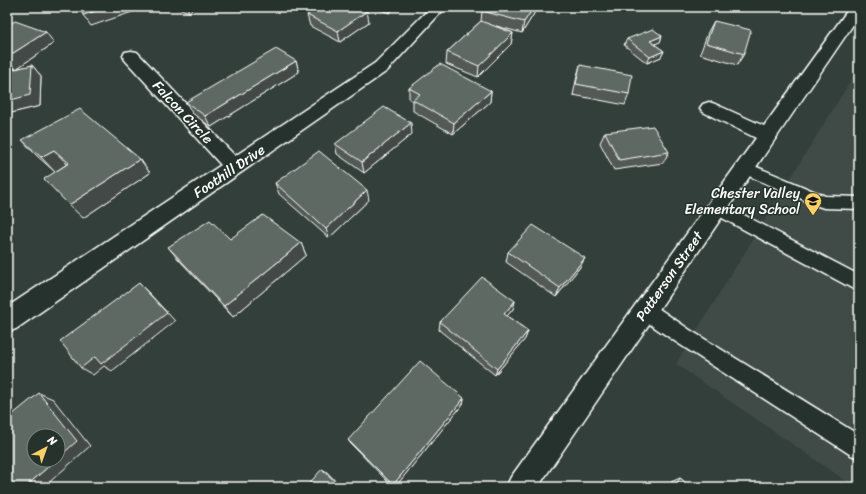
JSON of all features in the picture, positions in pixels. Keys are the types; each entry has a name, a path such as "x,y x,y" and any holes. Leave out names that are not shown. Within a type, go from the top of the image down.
{"street":[{"name":"Foothill Drive","path":"7,321 380,67 439,7"},
{"name":"Patterson Street","path":"521,487 745,168 856,15"},
{"name":"Falcon Circle","path":"131,56 234,167"},
{"path":"708,108 768,136"}],"lane":[{"path":"745,168 824,202 859,203"},
{"path":"718,207 859,284"},
{"path":"645,310 683,336 859,446"}],"shaded area":[{"name":"Chester Valley Elementary School","path":"859,67 859,487 855,487 676,364"}],"building":[{"path":"79,7 108,7 83,15"},
{"path":"320,7 358,7 367,11 338,31 307,15"},
{"path":"485,7 534,7 524,22 482,11"},
{"path":"15,21 46,32 7,57 7,26"},
{"path":"481,21 513,33 479,66 447,52"},
{"path":"714,21 751,30 744,54 706,43"},
{"path":"653,29 662,36 650,41 664,51 650,57 627,39"},
{"path":"276,49 296,61 205,116 186,102"},
{"path":"440,64 491,91 454,123 413,100 420,94 409,88"},
{"path":"32,65 30,95 7,101 7,71"},
{"path":"580,65 632,75 629,94 576,84"},
{"path":"384,107 411,123 362,162 335,144"},
{"path":"80,109 140,159 69,205 44,179 69,163 54,150 41,157 22,140"},
{"path":"653,126 669,152 619,160 605,132"},
{"path":"319,151 367,190 326,229 275,183"},
{"path":"263,215 301,243 224,306 168,247 210,220 230,239"},
{"path":"533,225 585,258 560,288 508,252"},
{"path":"482,277 515,301 504,314 528,331 497,369 440,322"},
{"path":"139,283 167,313 101,364 95,357 81,368 60,341"},
{"path":"420,361 464,398 393,485 348,440"},
{"path":"39,393 77,441 66,451 66,428 26,428 26,468 47,468 25,487 7,487 7,419"},
{"path":"322,469 341,487 306,487"},
{"path":"680,478 691,487 675,487"}],"place":[{"name":"Chester Valley Elementary School","path":"813,216"}]}
